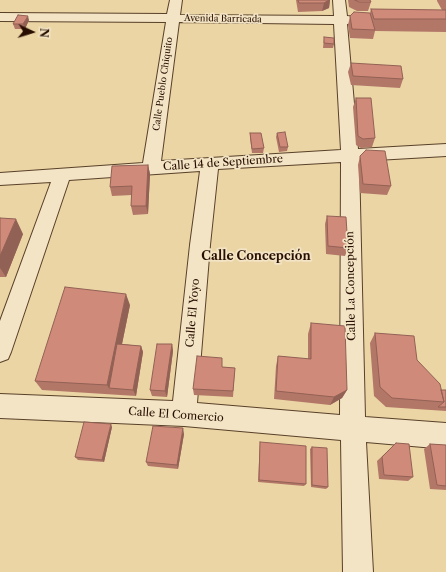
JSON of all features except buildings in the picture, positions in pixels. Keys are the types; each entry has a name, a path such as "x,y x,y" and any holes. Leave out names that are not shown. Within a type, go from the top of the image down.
{"street":[{"name":"Calle Pueblo Chiquito","path":"151,168 172,18 176,0"},
{"name":"Calle La Concepción","path":"339,0 350,156 352,429 358,572"},
{"name":"Avenida Barricada","path":"0,16 363,20"},
{"name":"Calle 14 de Septiembre","path":"0,179 62,176 210,164 446,150"},
{"name":"Calle El Yoyo","path":"184,414 200,245 210,164"},
{"path":"0,352 62,176"},
{"name":"Calle El Comercio","path":"0,406 184,414 446,436"}],"district":[{"name":"Calle Concepción","path":"256,257"}]}
